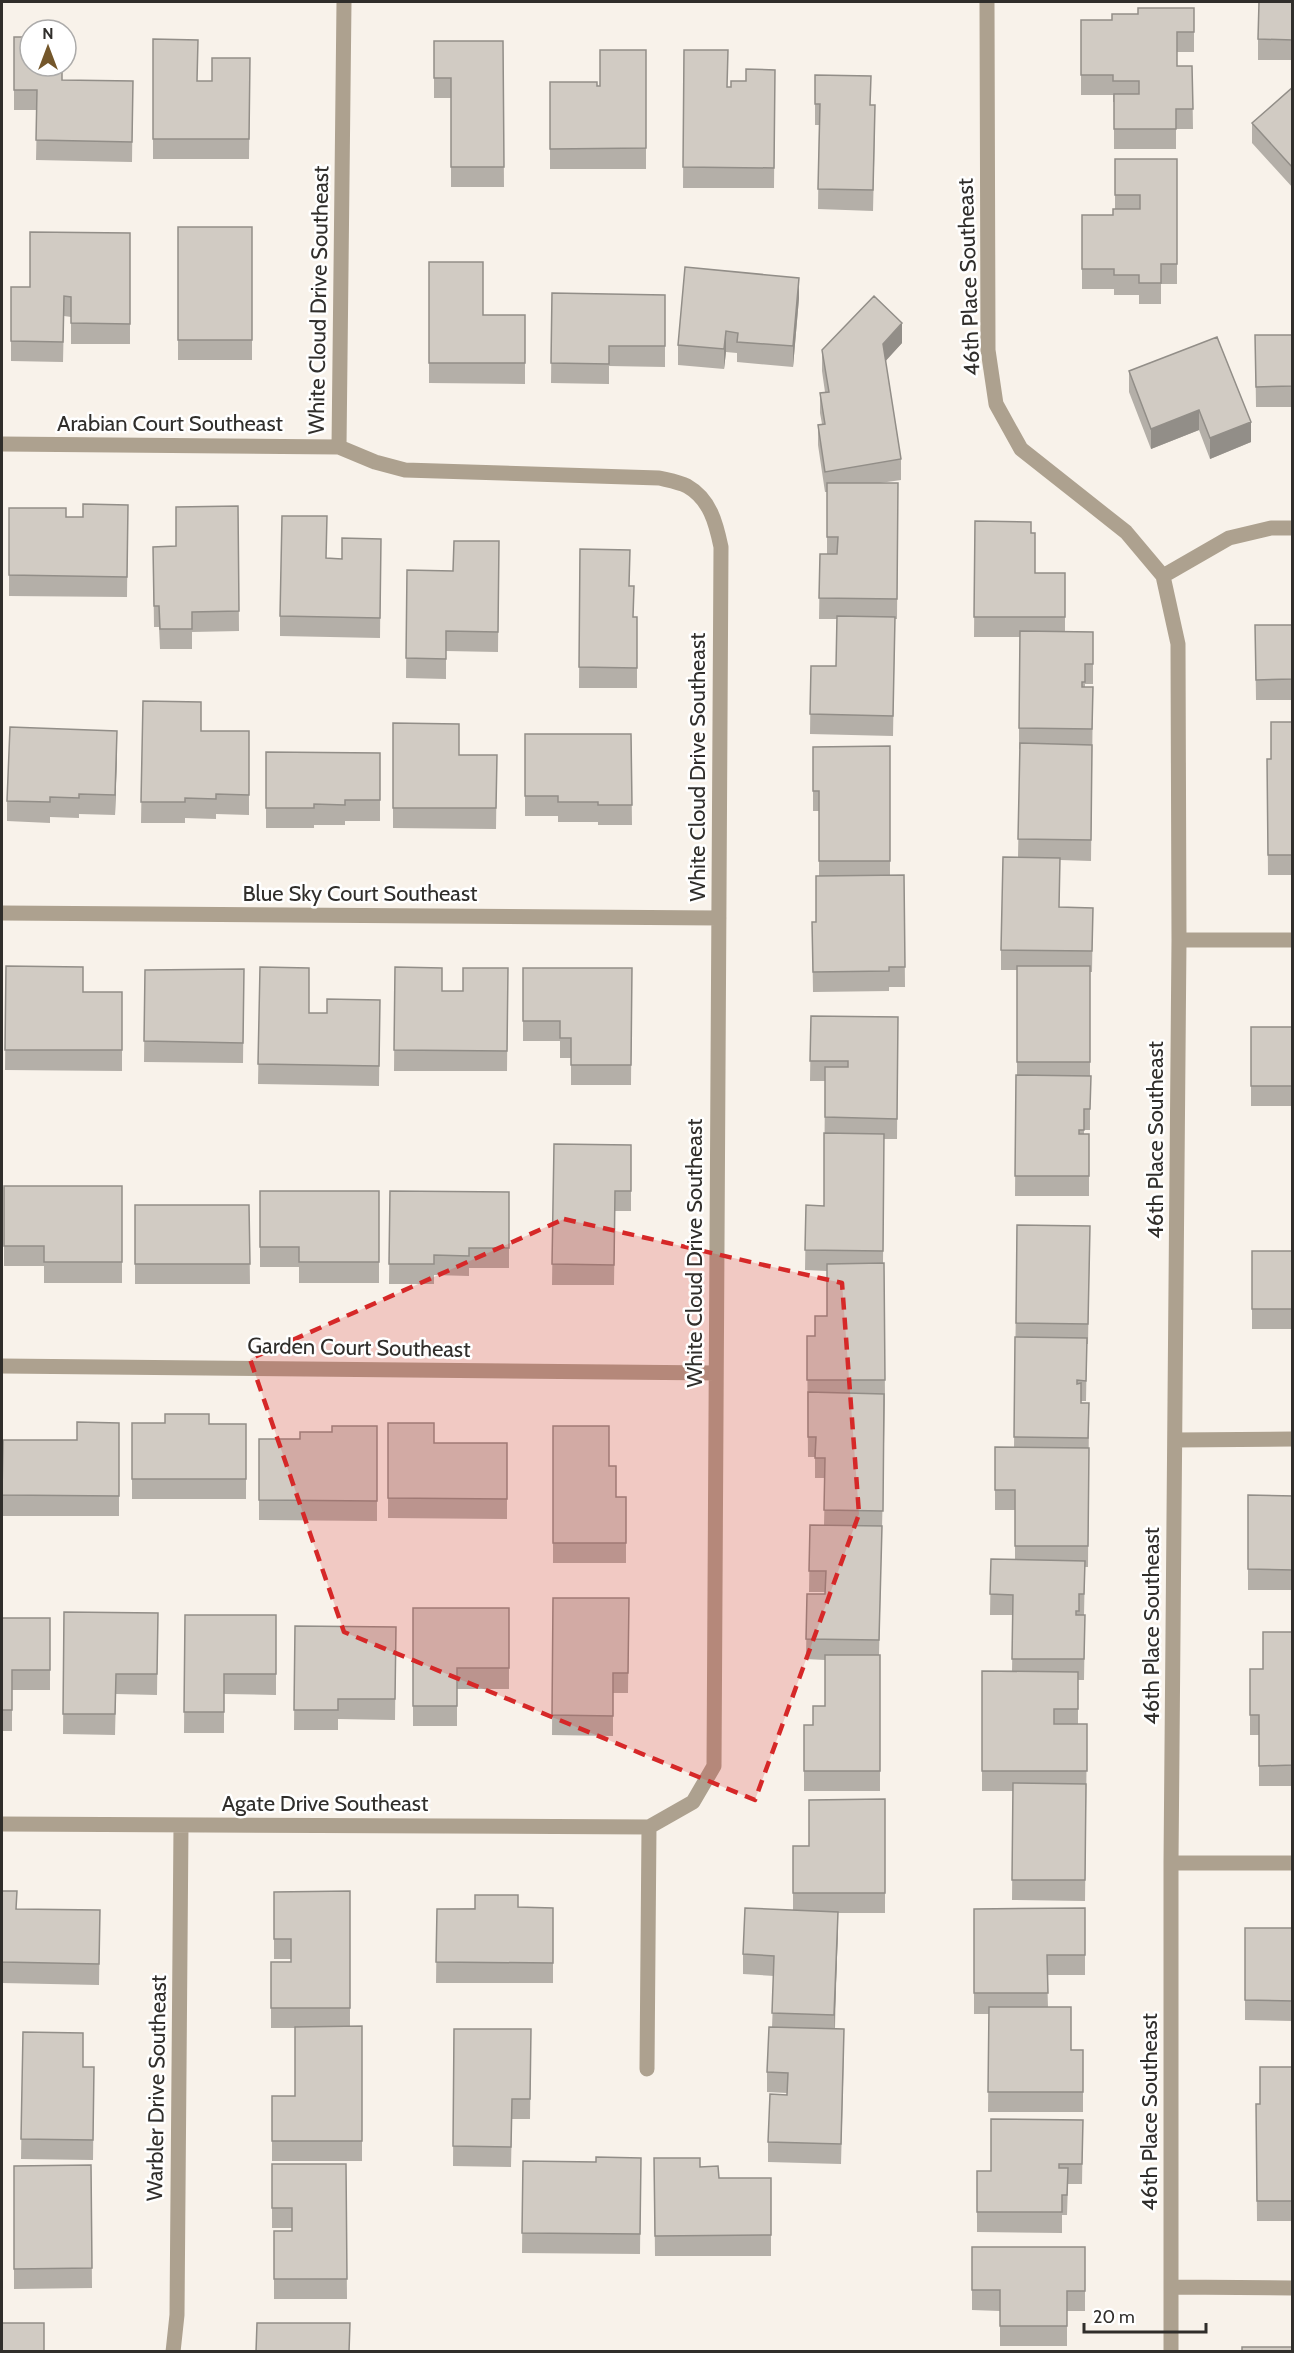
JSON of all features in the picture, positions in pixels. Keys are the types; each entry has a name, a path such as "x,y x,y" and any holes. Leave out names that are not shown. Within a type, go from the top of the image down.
{"street":[{"name":"White Cloud Drive Southeast","path":"344,2 339,447 375,462 405,470 659,478 686,486 704,501 716,520 721,548 714,1766 693,1802 649,1827"},
{"name":"46th Place Southeast","path":"987,2 988,350 996,404 1021,448 1126,532 1163,576 1178,644 1179,940 1171,1863 1171,2352"},
{"name":"Arabian Court Southeast","path":"2,444 339,447"},
{"path":"1163,576 1229,538 1271,528 1293,528"},
{"name":"Blue Sky Court Southeast","path":"2,913 719,918"},
{"path":"1179,940 1293,940"},
{"name":"Garden Court Southeast","path":"2,1366 716,1373"},
{"path":"1175,1440 1293,1439"},
{"name":"Agate Drive Southeast","path":"2,1824 649,1827"},
{"name":"Warbler Drive Southeast","path":"173,2352 177,2315 181,1825"},
{"path":"647,2069 649,1827"},
{"path":"1171,1863 1293,1863"},
{"path":"1172,2288 1293,2289"}],"highlighted area":[{"path":"564,1219 842,1283 859,1514 755,1800 344,1632 250,1359"}],"building":[{"path":"1259,2 1293,2 1293,40 1258,39"},
{"path":"1138,8 1194,8 1194,32 1177,32 1177,66 1192,66 1193,109 1176,109 1176,129 1114,129 1114,94 1139,94 1139,81 1113,81 1113,75 1081,75 1081,20 1112,20 1112,14 1138,14"},
{"path":"14,37 18,37 18,78 133,81 132,142 36,140 37,90 14,90"},
{"path":"153,39 198,40 197,81 212,81 212,58 250,58 249,139 153,139"},
{"path":"434,41 503,41 504,167 451,167 451,78 434,78"},
{"path":"600,50 646,50 646,148 550,149 550,82 597,82 597,86 600,86"},
{"path":"684,50 728,50 727,87 731,87 731,81 746,81 746,69 775,70 774,168 683,167"},
{"path":"815,75 871,76 870,105 875,105 873,190 818,189 820,104 815,104"},
{"path":"1293,87 1293,168 1252,123"},
{"path":"1115,159 1177,159 1177,264 1161,264 1161,283 1139,283 1139,275 1114,275 1114,269 1082,269 1082,215 1113,215 1113,209 1140,209 1140,195 1115,195"},
{"path":"178,227 252,227 252,340 178,340"},
{"path":"30,232 130,233 130,324 71,323 71,297 64,296 63,342 11,341 11,287 30,287"},
{"path":"429,262 483,262 483,315 525,315 525,363 429,363"},
{"path":"685,267 799,278 793,346 737,342 738,333 726,331 724,349 678,345"},
{"path":"552,293 665,295 665,346 609,346 609,364 551,363"},
{"path":"874,296 902,323 883,344 901,459 825,472 818,425 825,424 820,393 829,392 822,350"},
{"path":"1255,335 1293,335 1293,386 1256,387"},
{"path":"1217,337 1251,422 1210,438 1199,410 1151,429 1129,371"},
{"path":"827,483 898,483 897,599 819,598 820,554 837,554 838,537 827,537"},
{"path":"83,504 128,505 127,577 9,575 9,508 66,508 66,517 83,517"},
{"path":"238,506 239,611 192,612 192,629 160,629 159,606 154,606 153,547 176,546 176,507"},
{"path":"282,516 327,516 326,558 342,559 342,538 381,539 380,618 280,616"},
{"path":"975,521 1031,522 1031,533 1035,533 1035,573 1065,573 1065,617 974,617"},
{"path":"454,541 499,541 498,632 446,631 446,659 406,658 407,570 453,571"},
{"path":"580,549 630,550 629,586 634,586 633,617 637,617 637,668 579,667"},
{"path":"837,616 895,617 893,716 810,714 811,666 836,666"},
{"path":"1255,625 1293,625 1293,679 1256,680"},
{"path":"1020,631 1093,632 1093,664 1085,664 1085,682 1082,682 1082,687 1093,687 1092,729 1019,728"},
{"path":"143,701 201,702 201,731 249,731 249,795 216,794 216,799 185,798 185,802 141,802"},
{"path":"1271,722 1293,722 1293,855 1268,855 1267,759 1271,759"},
{"path":"393,723 459,724 459,755 497,755 496,808 393,808"},
{"path":"10,727 117,731 115,795 79,794 79,798 50,797 50,802 7,801"},
{"path":"525,734 631,734 632,805 558,802 558,796 525,796"},
{"path":"1020,743 1092,745 1091,840 1018,839"},
{"path":"890,746 890,861 819,861 819,791 813,791 813,747"},
{"path":"266,752 380,753 380,800 345,800 345,805 314,804 314,808 266,808"},
{"path":"1003,857 1060,858 1059,907 1093,908 1092,951 1001,950"},
{"path":"904,875 905,967 889,967 889,971 813,972 812,922 816,922 816,876"},
{"path":"6,966 83,967 83,992 122,992 122,1050 5,1050"},
{"path":"1017,966 1090,966 1090,1062 1017,1062"},
{"path":"260,967 309,968 309,1013 327,1013 327,999 380,1000 379,1066 258,1064"},
{"path":"395,967 442,968 442,991 463,991 463,968 508,968 507,1051 394,1050"},
{"path":"523,968 632,968 631,1065 571,1065 571,1038 560,1038 560,1021 523,1021"},
{"path":"244,969 243,1043 144,1041 145,970"},
{"path":"811,1016 898,1017 897,1119 825,1117 825,1067 848,1067 848,1061 810,1061"},
{"path":"1251,1027 1293,1027 1293,1086 1251,1086"},
{"path":"1016,1075 1091,1076 1090,1109 1084,1109 1084,1130 1079,1130 1079,1134 1089,1134 1089,1176 1015,1176"},
{"path":"824,1133 884,1134 883,1251 805,1250 806,1205 824,1206"},
{"path":"554,1144 631,1145 631,1191 615,1191 614,1265 552,1264"},
{"path":"4,1186 122,1186 122,1262 44,1262 44,1246 4,1246"},
{"path":"260,1191 379,1191 379,1262 299,1262 299,1247 260,1247"},
{"path":"390,1191 509,1192 509,1248 469,1248 469,1256 434,1255 434,1264 389,1264"},
{"path":"135,1205 249,1205 250,1264 135,1264"},
{"path":"1017,1225 1090,1226 1088,1324 1016,1323"},
{"path":"1252,1251 1293,1251 1293,1309 1252,1309"},
{"path":"884,1263 885,1380 807,1380 807,1336 815,1336 815,1316 827,1316 827,1264"},
{"path":"1015,1337 1087,1338 1086,1381 1077,1380 1077,1384 1081,1383 1081,1403 1089,1403 1088,1438 1014,1437"},
{"path":"808,1392 884,1394 883,1511 824,1510 825,1458 815,1458 816,1437 808,1437"},
{"path":"165,1414 209,1414 209,1424 246,1424 246,1479 132,1479 132,1423 165,1423"},
{"path":"77,1422 119,1423 119,1496 2,1495 3,1440 77,1440"},
{"path":"388,1423 434,1423 434,1443 507,1443 507,1499 388,1498"},
{"path":"332,1426 377,1426 377,1501 259,1500 259,1439 300,1439 300,1432 332,1432"},
{"path":"553,1426 609,1426 609,1466 616,1466 616,1497 626,1497 626,1543 553,1543"},
{"path":"995,1447 1089,1448 1088,1546 1015,1546 1015,1490 995,1490"},
{"path":"1248,1495 1293,1496 1293,1570 1248,1569"},
{"path":"810,1525 882,1526 879,1640 806,1639 807,1594 825,1594 826,1571 809,1571"},
{"path":"991,1559 1085,1561 1084,1594 1079,1594 1079,1611 1076,1611 1076,1615 1085,1615 1084,1659 1012,1659 1013,1595 990,1594"},
{"path":"553,1598 629,1598 628,1673 613,1673 613,1716 552,1715"},
{"path":"413,1608 509,1608 509,1668 457,1668 457,1706 413,1706"},
{"path":"64,1612 158,1613 157,1674 116,1674 115,1714 63,1714"},
{"path":"185,1615 276,1615 276,1674 224,1674 224,1712 184,1712"},
{"path":"2,1618 50,1618 50,1670 12,1670 12,1710 2,1710"},
{"path":"295,1626 396,1627 395,1699 338,1699 338,1710 294,1710"},
{"path":"1263,1632 1293,1632 1293,1765 1259,1766 1259,1715 1250,1715 1250,1669 1263,1669"},
{"path":"825,1655 880,1655 880,1771 804,1771 804,1725 813,1725 813,1706 825,1706"},
{"path":"982,1671 1078,1672 1078,1709 1054,1709 1054,1724 1087,1724 1087,1771 982,1771"},
{"path":"1013,1783 1086,1784 1085,1880 1012,1880"},
{"path":"885,1799 885,1893 793,1893 793,1846 809,1846 809,1800"},
{"path":"2,1891 17,1891 16,1909 100,1910 99,1964 2,1962"},
{"path":"350,1891 350,2008 271,2008 271,1962 291,1962 291,1939 274,1939 274,1892"},
{"path":"475,1895 518,1895 518,1907 553,1908 553,1963 436,1962 437,1909 475,1909"},
{"path":"745,1908 838,1912 834,2015 772,2013 774,1956 743,1954"},
{"path":"1085,1908 1085,1955 1047,1955 1048,1993 974,1993 974,1909"},
{"path":"1245,1928 1293,1928 1293,2001 1245,2000"},
{"path":"989,2007 1071,2007 1071,2050 1083,2050 1083,2092 988,2092"},
{"path":"362,2026 362,2141 272,2141 272,2096 295,2096 295,2027"},
{"path":"769,2027 844,2029 841,2144 768,2142 770,2094 787,2095 788,2073 767,2072"},
{"path":"454,2029 531,2029 530,2099 512,2099 511,2147 453,2146"},
{"path":"23,2032 83,2033 83,2067 94,2067 93,2140 21,2139"},
{"path":"1260,2067 1293,2067 1293,2201 1257,2201 1256,2104 1260,2104"},
{"path":"991,2119 1083,2120 1082,2164 1059,2164 1059,2168 1068,2168 1067,2195 1062,2195 1062,2212 977,2212 977,2171 991,2171"},
{"path":"596,2157 641,2158 640,2234 522,2233 523,2161 596,2162"},
{"path":"654,2158 700,2158 700,2167 718,2166 719,2178 771,2178 771,2235 655,2236"},
{"path":"272,2164 346,2164 347,2279 274,2279 274,2231 292,2231 292,2208 272,2208"},
{"path":"91,2165 92,2268 14,2269 14,2166"},
{"path":"972,2247 1085,2247 1085,2291 1067,2291 1067,2326 1000,2326 1000,2290 972,2290"},
{"path":"2,2323 44,2323 44,2352 2,2352"},
{"path":"257,2323 350,2323 349,2352 256,2352"},
{"path":"1242,2347 1293,2347 1293,2352 1242,2352"},
{"path":"480,2351 480,2352 384,2352"},
{"path":"593,2351 593,2352 495,2352"}]}
